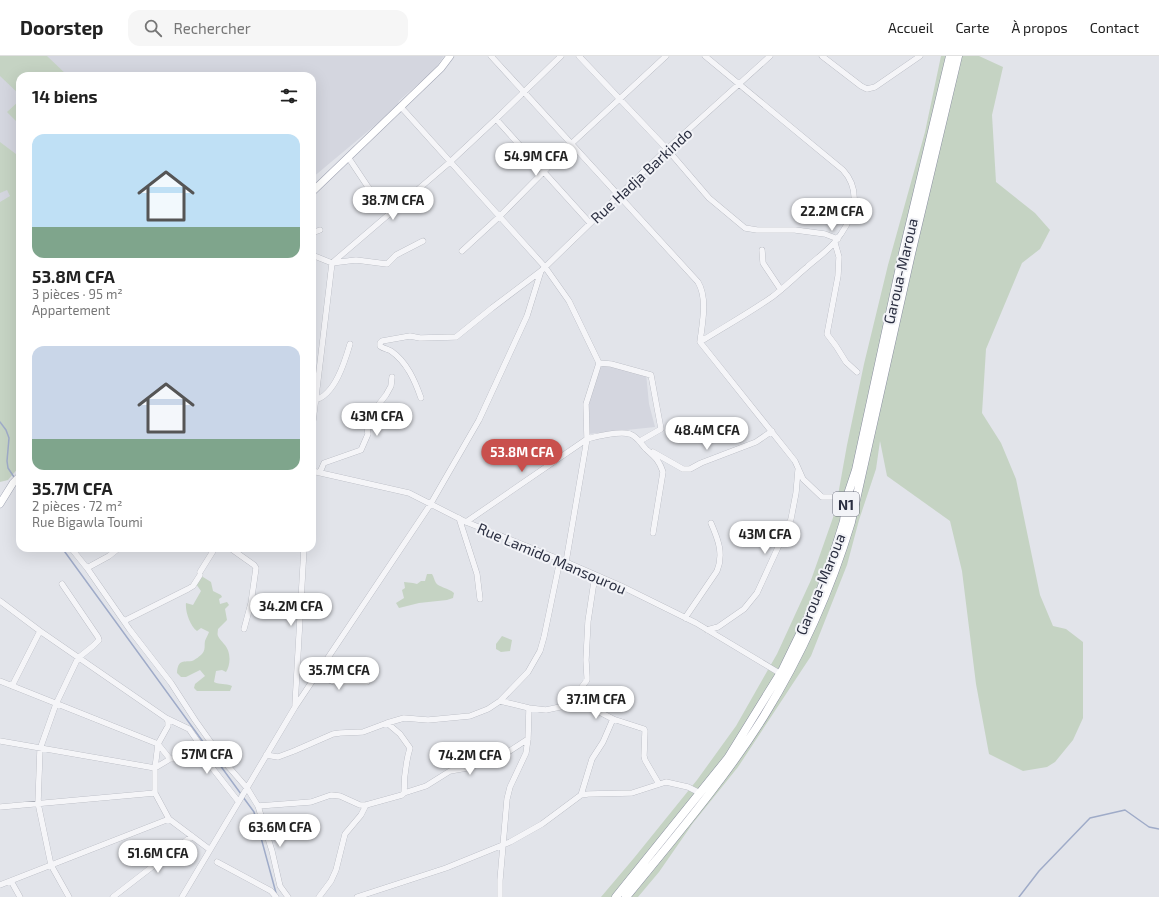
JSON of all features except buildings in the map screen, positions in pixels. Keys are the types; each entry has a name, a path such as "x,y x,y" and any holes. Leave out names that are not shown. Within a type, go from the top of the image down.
{"highway":[{"name":"Garoua-Maroua","path":"616,897 728,758 781,674 818,597 844,521 847,497 856,470 903,253 950,56"},
{"name":"Garoua-Maroua","path":"626,897 713,789 764,716 789,672 832,580 852,515 958,56"}],"main road":[{"path":"316,188 442,68 450,56"},
{"path":"0,504 16,480"}],"street":[{"path":"491,56 619,194 700,286 703,302 700,342 795,461 803,479 822,497 847,497"},
{"path":"316,392 332,263 450,162 561,56"},
{"path":"579,56 667,149 708,198 745,228 757,230 803,231 825,234 836,241 839,257 838,276 827,334 846,362 857,372"},
{"path":"462,251 500,216 571,144 666,56"},
{"path":"700,342 773,296 836,241 850,218 854,205 855,193 848,176 704,56"},
{"name":"Rue Hadja Barkindo","path":"421,398 410,373 403,363 390,350 384,349 380,346 382,341 410,336 420,338 456,337 543,269 619,194 770,56"},
{"path":"822,56 860,86 867,89 875,88 920,56"},
{"path":"266,756 278,757 334,734 363,732 404,718 428,720 470,716 488,709 500,701 528,672 540,651 563,561 587,439 586,404 599,363 569,301 500,216 401,107"},
{"path":"496,119 543,173 590,223"},
{"path":"348,157 368,186 374,192 397,207"},
{"path":"316,232 320,230"},
{"path":"316,257 332,263 356,260 386,264 396,255 423,241"},
{"path":"762,250 763,263 781,290"},
{"path":"182,897 295,707 430,505 482,413 527,316 543,269"},
{"path":"316,399 322,396 335,382 350,344"},
{"path":"599,363 612,364 651,375 661,429 640,441"},
{"path":"320,472 324,463 361,450 368,434 366,421 386,395 391,386 392,377"},
{"path":"645,448 683,469 690,469 701,462 756,442 772,431"},
{"path":"466,522 587,439 599,435 630,434 640,441 645,448 660,462 662,472 653,533"},
{"path":"707,630 718,627 744,609 757,593 791,519 796,494 798,467"},
{"name":"Rue Lamido Mansourou","path":"316,472 409,493 466,522 595,575 685,618 781,674"},
{"path":"459,518 477,574 480,599"},
{"path":"685,618 721,563 721,552 718,538 711,523"},
{"path":"74,552 88,568 124,621 171,683 227,765 258,806 272,852 280,886 288,897"},
{"path":"88,568 114,552"},
{"path":"124,621 193,586 212,552"},
{"path":"236,552 256,568 251,604 244,629"},
{"path":"295,707 304,552"},
{"path":"584,705 581,688 587,680 586,660 588,620 595,575"},
{"path":"62,584 98,637 98,642 78,658 56,704 40,749 38,803 51,865 69,897"},
{"path":"0,601 78,658 166,718 189,729 198,742 204,758 239,799"},
{"path":"12,686 40,631"},
{"path":"316,675 334,682 367,682"},
{"path":"0,682 158,744 170,758"},
{"path":"500,701 529,708 549,710 560,707 584,705 613,718 644,729 644,756 659,784"},
{"path":"500,897 500,880 507,799 510,787 526,754 529,708"},
{"path":"166,718 168,721 168,726 158,744 155,768 155,793 169,818 209,850"},
{"path":"581,795 592,759 613,718"},
{"path":"387,723 400,734 410,748 404,774 404,793"},
{"path":"258,806 311,802 331,795 340,796 360,805 366,805 402,796 404,793 426,786 450,770 467,768 502,756 528,740"},
{"path":"0,741 155,768 170,758 204,758"},
{"path":"357,897 446,868 510,842 542,824 581,795 632,793 666,782 688,787 700,793"},
{"path":"0,807 155,793"},
{"path":"319,897 331,881 336,870 345,834 361,814 366,805"},
{"path":"0,885 169,818"},
{"path":"113,897 192,836"},
{"path":"217,862 270,891 276,897"},
{"path":"11,881 20,897"}],"shaded area":[{"path":"0,56 444,56 435,69 399,101 398,104 385,117 316,175 316,72 16,72 16,369 0,352"},
{"path":"606,363 646,373 649,404 655,427 588,434 587,405 597,371"}],"green space":[{"path":"0,56 47,56 64,72 16,72 16,91 0,76"},
{"path":"941,56 979,56 1003,67 992,115 996,182 1035,213 1050,230 1040,249 1022,263 986,349 982,413 1001,443 1016,479 1040,595 1053,626 1066,629 1083,642 1083,718 1073,740 1055,762 1047,767 1023,771 989,754 976,684 962,571 950,521 887,476 880,441 876,469 859,520 847,565 811,656 738,767 693,823 659,872 638,897 601,897 697,780 736,726 777,654 811,580 835,512 864,364 888,265 925,132"},
{"path":"16,104 16,121 7,112"},
{"path":"0,142 16,154 16,471 8,480 0,482 0,202 10,196 7,190 0,193"},
{"path":"427,574 432,574 437,584 454,593 453,598 419,603 399,608 396,603 404,598 402,590 405,588 404,582 417,584 421,581 425,581"},
{"path":"203,577 211,582 213,591 221,595 222,597 219,599 220,604 227,602 229,605 225,609 227,620 218,629 218,635 228,650 230,658 229,665 226,672 222,670 216,671 214,682 232,686 230,691 197,691 194,688 195,684 205,676 200,670 186,677 181,677 177,673 178,666 181,662 195,660 202,654 209,632 201,628 197,631 194,629 188,618 186,610 186,603 193,605 201,591 196,584 198,578"},
{"path":"502,636 512,640 510,651 501,652 496,649 496,644"}],"waterway":[{"path":"0,422 6,430 9,438 7,461 8,468 14,477"},
{"path":"65,552 241,794"},
{"path":"243,797 254,812 276,893"},
{"path":"1019,897 1039,871 1090,818 1125,810 1149,827 1159,829"}]}
